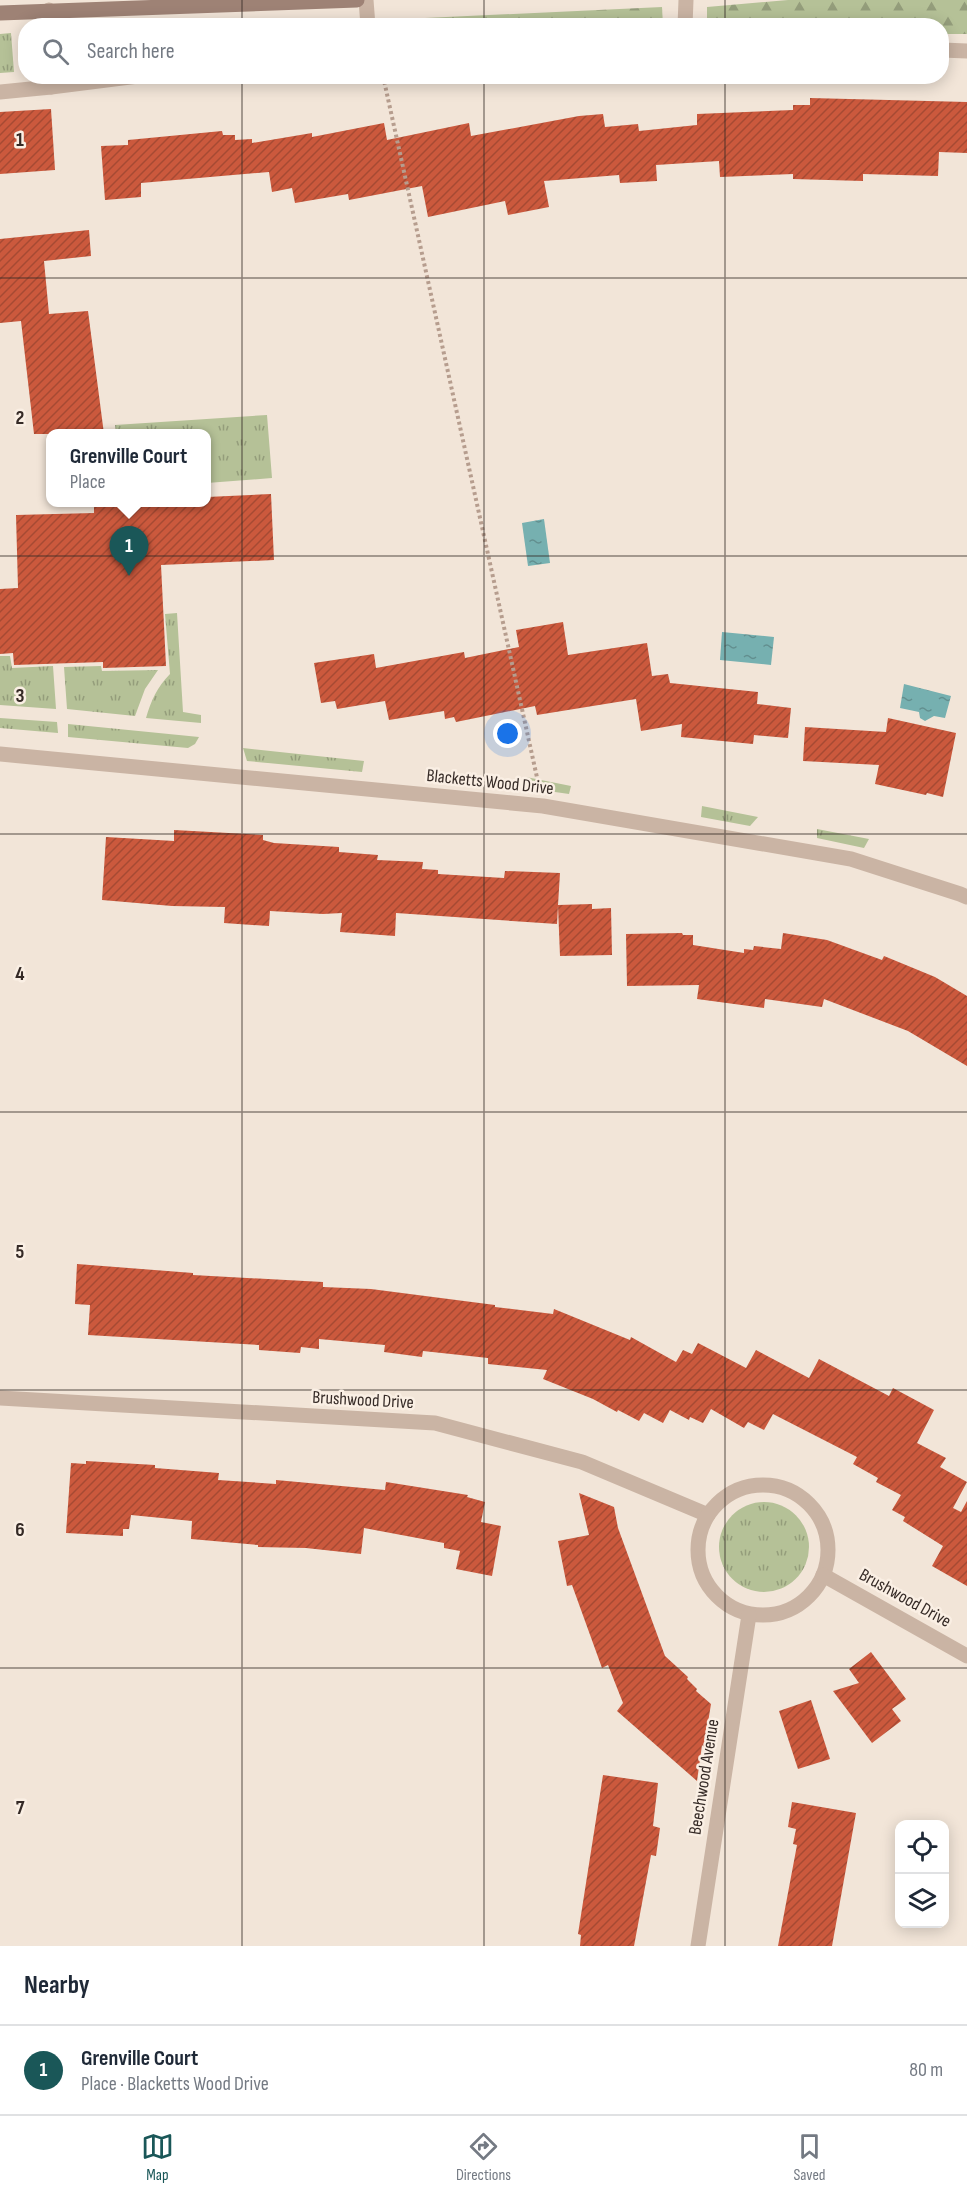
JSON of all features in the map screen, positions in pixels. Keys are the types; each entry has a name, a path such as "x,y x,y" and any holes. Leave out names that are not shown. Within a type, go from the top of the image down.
{"street":[{"path":"0,13 49,18 357,0"},
{"path":"366,0 367,18"},
{"path":"685,18 686,0"},
{"path":"949,50 967,51"},
{"path":"0,92 41,84"},
{"name":"Blacketts Wood Drive","path":"0,754 543,806 851,859 967,897"},
{"name":"Brushwood Drive","path":"0,1398 435,1424 582,1462 708,1515"},
{"path":"762,1484 783,1487 802,1497 817,1513 827,1532 829,1554 824,1575 814,1591 800,1604 783,1612 749,1615 727,1604 713,1590 702,1573 698,1553 700,1534 708,1515 722,1499 741,1488 762,1484"},
{"name":"Brushwood Drive","path":"824,1575 967,1656"},
{"name":"Beechwood Avenue","path":"698,1946 749,1615"}],"path":[{"path":"385,84 543,806"}],"green space":[{"path":"788,0 967,0 967,34 949,34 949,18 707,18 707,7"},
{"path":"662,7 663,18 425,18"},
{"path":"11,33 14,72 0,73 0,34"},
{"path":"267,415 272,478 211,483 211,429 116,429 115,425"},
{"path":"177,613 183,712 201,715 201,723 146,718 161,684 170,674 165,614"},
{"path":"0,656 10,656 12,668 53,666 56,709 0,705"},
{"path":"101,666 102,671 158,670 145,689 135,716 67,709 64,667"},
{"path":"0,718 57,722 58,733 0,728"},
{"path":"68,724 199,737 195,744 188,748 68,737"},
{"path":"243,748 364,761 362,772 247,761"},
{"path":"526,777 571,786 569,794 527,788"},
{"path":"702,806 758,817 750,826 701,817"},
{"path":"817,829 869,839 864,848 817,838"},
{"path":"764,1502 781,1505 796,1515 806,1530 809,1547 806,1564 796,1579 781,1589 764,1592 747,1589 732,1579 722,1564 719,1547 722,1530 732,1515 747,1505"}],"water":[{"path":"544,519 550,563 528,566 522,523"},
{"path":"722,632 774,637 771,665 720,660"},
{"path":"904,684 951,696 945,718 934,716 925,721 920,718 919,712 900,708"}],"building":[{"path":"810,98 967,102 967,153 939,152 938,176 863,174 863,181 793,179 793,174 720,177 719,161 656,165 657,181 620,183 619,175 544,181 549,207 508,215 505,201 428,217 422,186 349,200 348,194 295,203 292,188 272,192 269,172 141,183 141,197 105,200 101,146 128,145 128,140 222,131 223,135 235,135 235,140 252,139 252,143 312,133 312,137 384,123 387,140 469,123 471,136 579,116 603,114 605,127 638,124 639,131 697,125 697,114 793,110 793,105 810,105"},
{"path":"51,109 55,170 0,174 0,112"},
{"path":"89,230 91,256 44,261 49,314 88,311 103,429 46,429 46,434 34,434 21,321 0,323 0,239"},
{"path":"271,494 274,560 161,565 166,666 103,668 103,662 14,665 13,653 0,654 0,589 18,588 16,515 94,513 94,507 211,507 211,497"},
{"path":"563,622 568,655 647,643 652,676 668,674 670,683 758,692 757,704 791,708 788,738 754,735 753,744 681,737 682,724 641,731 636,699 537,715 535,706 456,722 454,717 445,719 444,711 389,720 385,701 337,709 335,701 321,703 314,663 374,654 376,668 464,652 465,658 519,647 516,630"},
{"path":"888,718 956,733 943,797 875,784 879,765 803,761 805,727 886,732"},
{"path":"174,830 263,835 263,840 274,843 339,847 339,852 378,855 377,860 423,862 422,869 438,870 438,874 504,878 505,871 560,873 558,905 592,904 592,909 611,908 612,955 560,956 558,906 557,924 396,913 395,936 340,932 342,913 270,911 269,926 224,923 225,907 172,906 102,900 106,837 174,841"},
{"path":"682,933 693,935 693,945 744,953 744,949 753,950 754,946 781,949 783,933 827,940 882,960 884,956 935,977 967,996 967,1066 908,1031 824,999 822,1007 765,999 764,1008 697,999 699,985 627,986 626,934"},
{"path":"77,1264 193,1273 193,1275 323,1282 323,1287 371,1289 553,1314 554,1309 630,1340 631,1337 676,1362 683,1350 692,1354 698,1343 746,1368 756,1350 809,1378 819,1359 889,1396 893,1388 934,1410 917,1443 946,1458 940,1467 967,1482 953,1508 961,1512 967,1501 967,1586 932,1566 943,1546 903,1521 905,1517 892,1510 901,1495 876,1482 878,1478 853,1464 857,1457 773,1414 764,1430 748,1422 744,1428 711,1409 703,1423 690,1417 689,1420 670,1410 663,1423 644,1413 639,1421 543,1379 547,1370 488,1364 488,1358 423,1351 422,1357 384,1352 385,1345 319,1339 319,1349 301,1347 300,1353 259,1350 259,1345 88,1335 90,1305 75,1304"},
{"path":"86,1461 155,1465 155,1468 219,1473 218,1480 276,1484 276,1480 385,1490 386,1482 468,1495 467,1497 485,1502 481,1522 501,1526 492,1576 456,1569 460,1551 444,1548 444,1543 364,1528 361,1554 306,1548 258,1547 258,1545 191,1539 192,1521 131,1515 129,1529 123,1529 123,1536 66,1533 71,1463 86,1464"},
{"path":"579,1493 614,1507 618,1528 665,1656 688,1677 687,1679 697,1689 696,1691 711,1704 697,1781 617,1711 623,1703 608,1665 602,1668 572,1585 567,1586 558,1541 589,1535"},
{"path":"871,1652 906,1699 892,1709 901,1721 872,1743 833,1691 859,1683 849,1669"},
{"path":"811,1700 830,1759 798,1769 779,1711"},
{"path":"603,1775 658,1783 653,1826 660,1828 656,1856 651,1855 634,1946 580,1946 581,1935 578,1934"},
{"path":"792,1802 856,1813 832,1946 778,1946 797,1845 793,1844 796,1829 788,1827"}],"place":[{"name":"Grenville Court","path":"129,576"}]}
